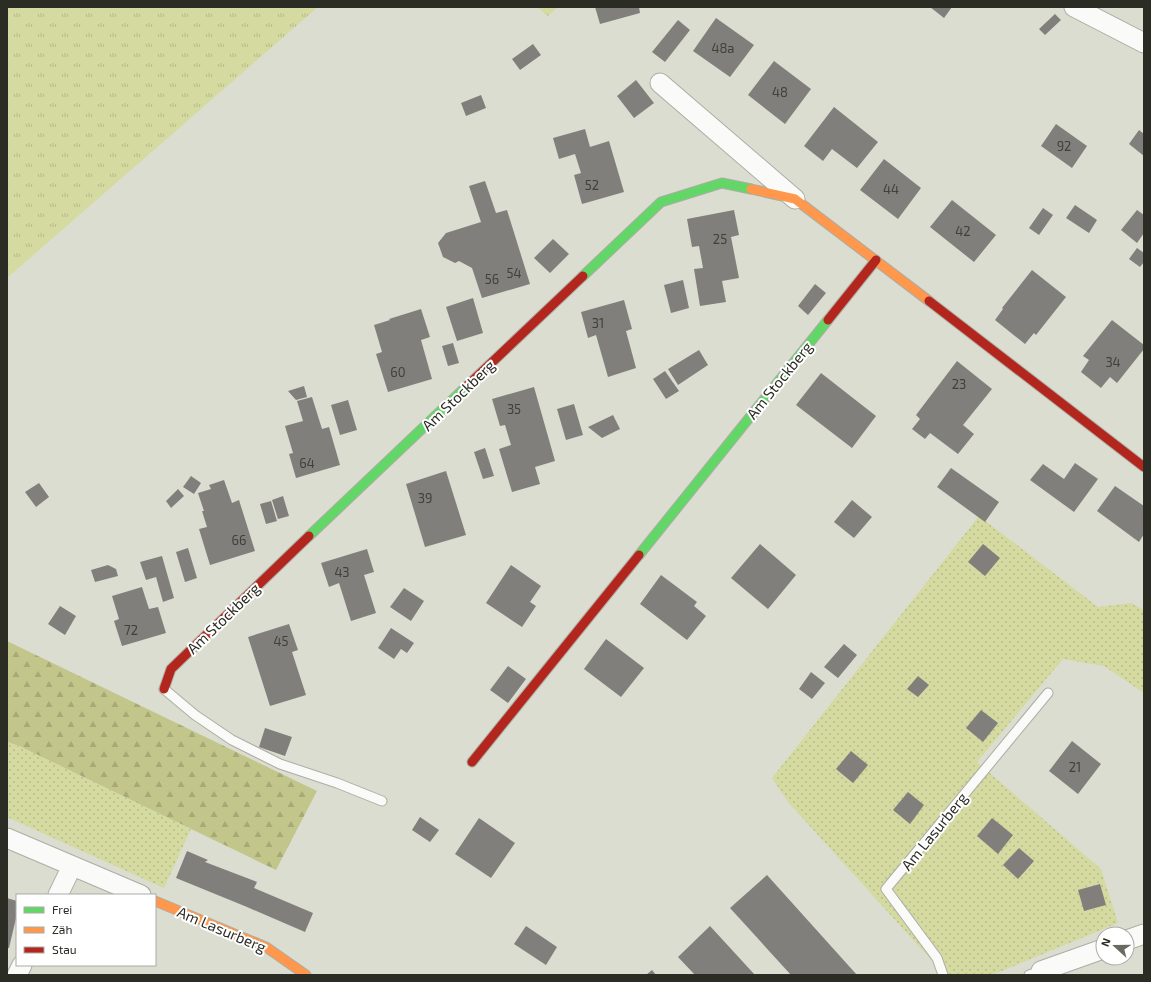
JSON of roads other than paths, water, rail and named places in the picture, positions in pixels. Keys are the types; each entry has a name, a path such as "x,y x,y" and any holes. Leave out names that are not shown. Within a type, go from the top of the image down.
{"street":[{"path":"1074,7 1144,43"},
{"name":"Am Stockberg","path":"660,83 795,199 1144,467"},
{"name":"Am Stockberg","path":"164,689 171,668 661,202 722,183 795,199"},
{"name":"Am Stockberg","path":"472,762 876,260"},
{"path":"7,838 140,894"},
{"path":"58,894 72,866"},
{"name":"Am Lasurberg","path":"156,901 266,946 306,975"},
{"path":"1035,973 1095,952"},
{"path":"17,975 22,966"}],"lane":[{"path":"164,689 195,715 232,740 280,764 337,783 382,801"},
{"name":"Am Lasurberg","path":"943,975 937,958 886,889 1048,693"}]}
